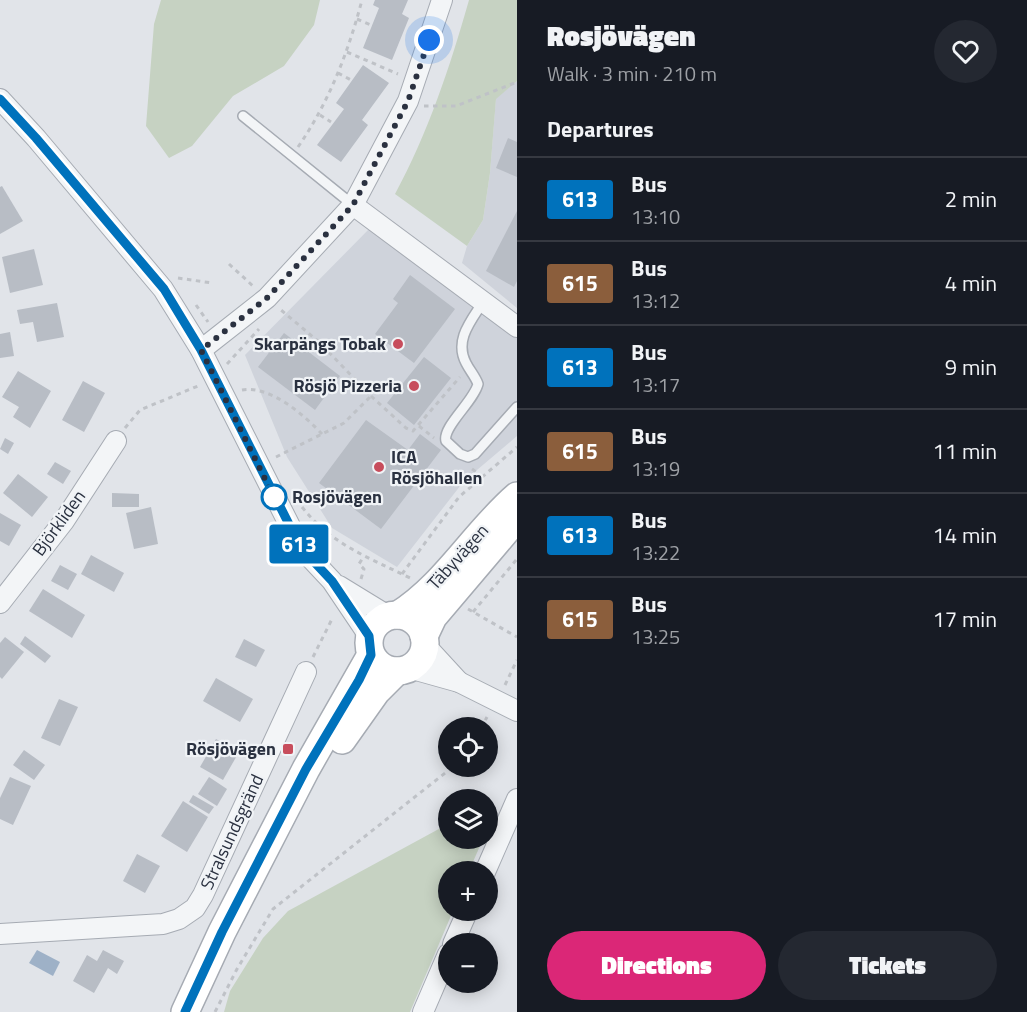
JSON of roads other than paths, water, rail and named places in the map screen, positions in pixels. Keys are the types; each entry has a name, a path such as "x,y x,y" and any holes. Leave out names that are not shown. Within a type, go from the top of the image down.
{"main road":[{"name":"Täbyvägen","path":"185,1012 222,932 370,645 380,621 416,604 496,514 517,496"},
{"name":"Täbyvägen","path":"268,844 376,692 419,659 433,616 517,518"},
{"path":"393,616 416,622 424,640"},
{"path":"370,645 379,664 403,670"}],"street":[{"path":"201,350 267,298 353,205 408,101 442,0"},
{"path":"0,99 164,289 201,350 301,548 332,581 370,645"},
{"path":"353,205 517,327"},
{"name":"Björkliden","path":"0,603 64,520 116,441"},
{"path":"332,581 393,616"},
{"path":"424,640 459,682"},
{"path":"403,670 459,682 517,711"},
{"name":"Stralsundsgränd","path":"0,934 163,924 179,919 195,908 215,873 306,672"},
{"path":"490,861 517,799"},
{"path":"423,1012 438,977"}],"lane":[{"path":"243,116 353,205"},
{"path":"483,302 463,333 465,362 478,384 476,394 444,436 446,441 460,454 468,457 475,454 517,407"}],"water":[{"path":"37,950 60,962 53,976 29,963"}],"place":[{"name":"Skarpängs Tobak","path":"398,344"},
{"name":"Rösjö Pizzeria","path":"414,386"},
{"name":"ICA Rösjöhallen","path":"379,467"},
{"name":"Rosjövägen","path":"274,497"},
{"name":"Rösjövägen","path":"288,749"}]}
